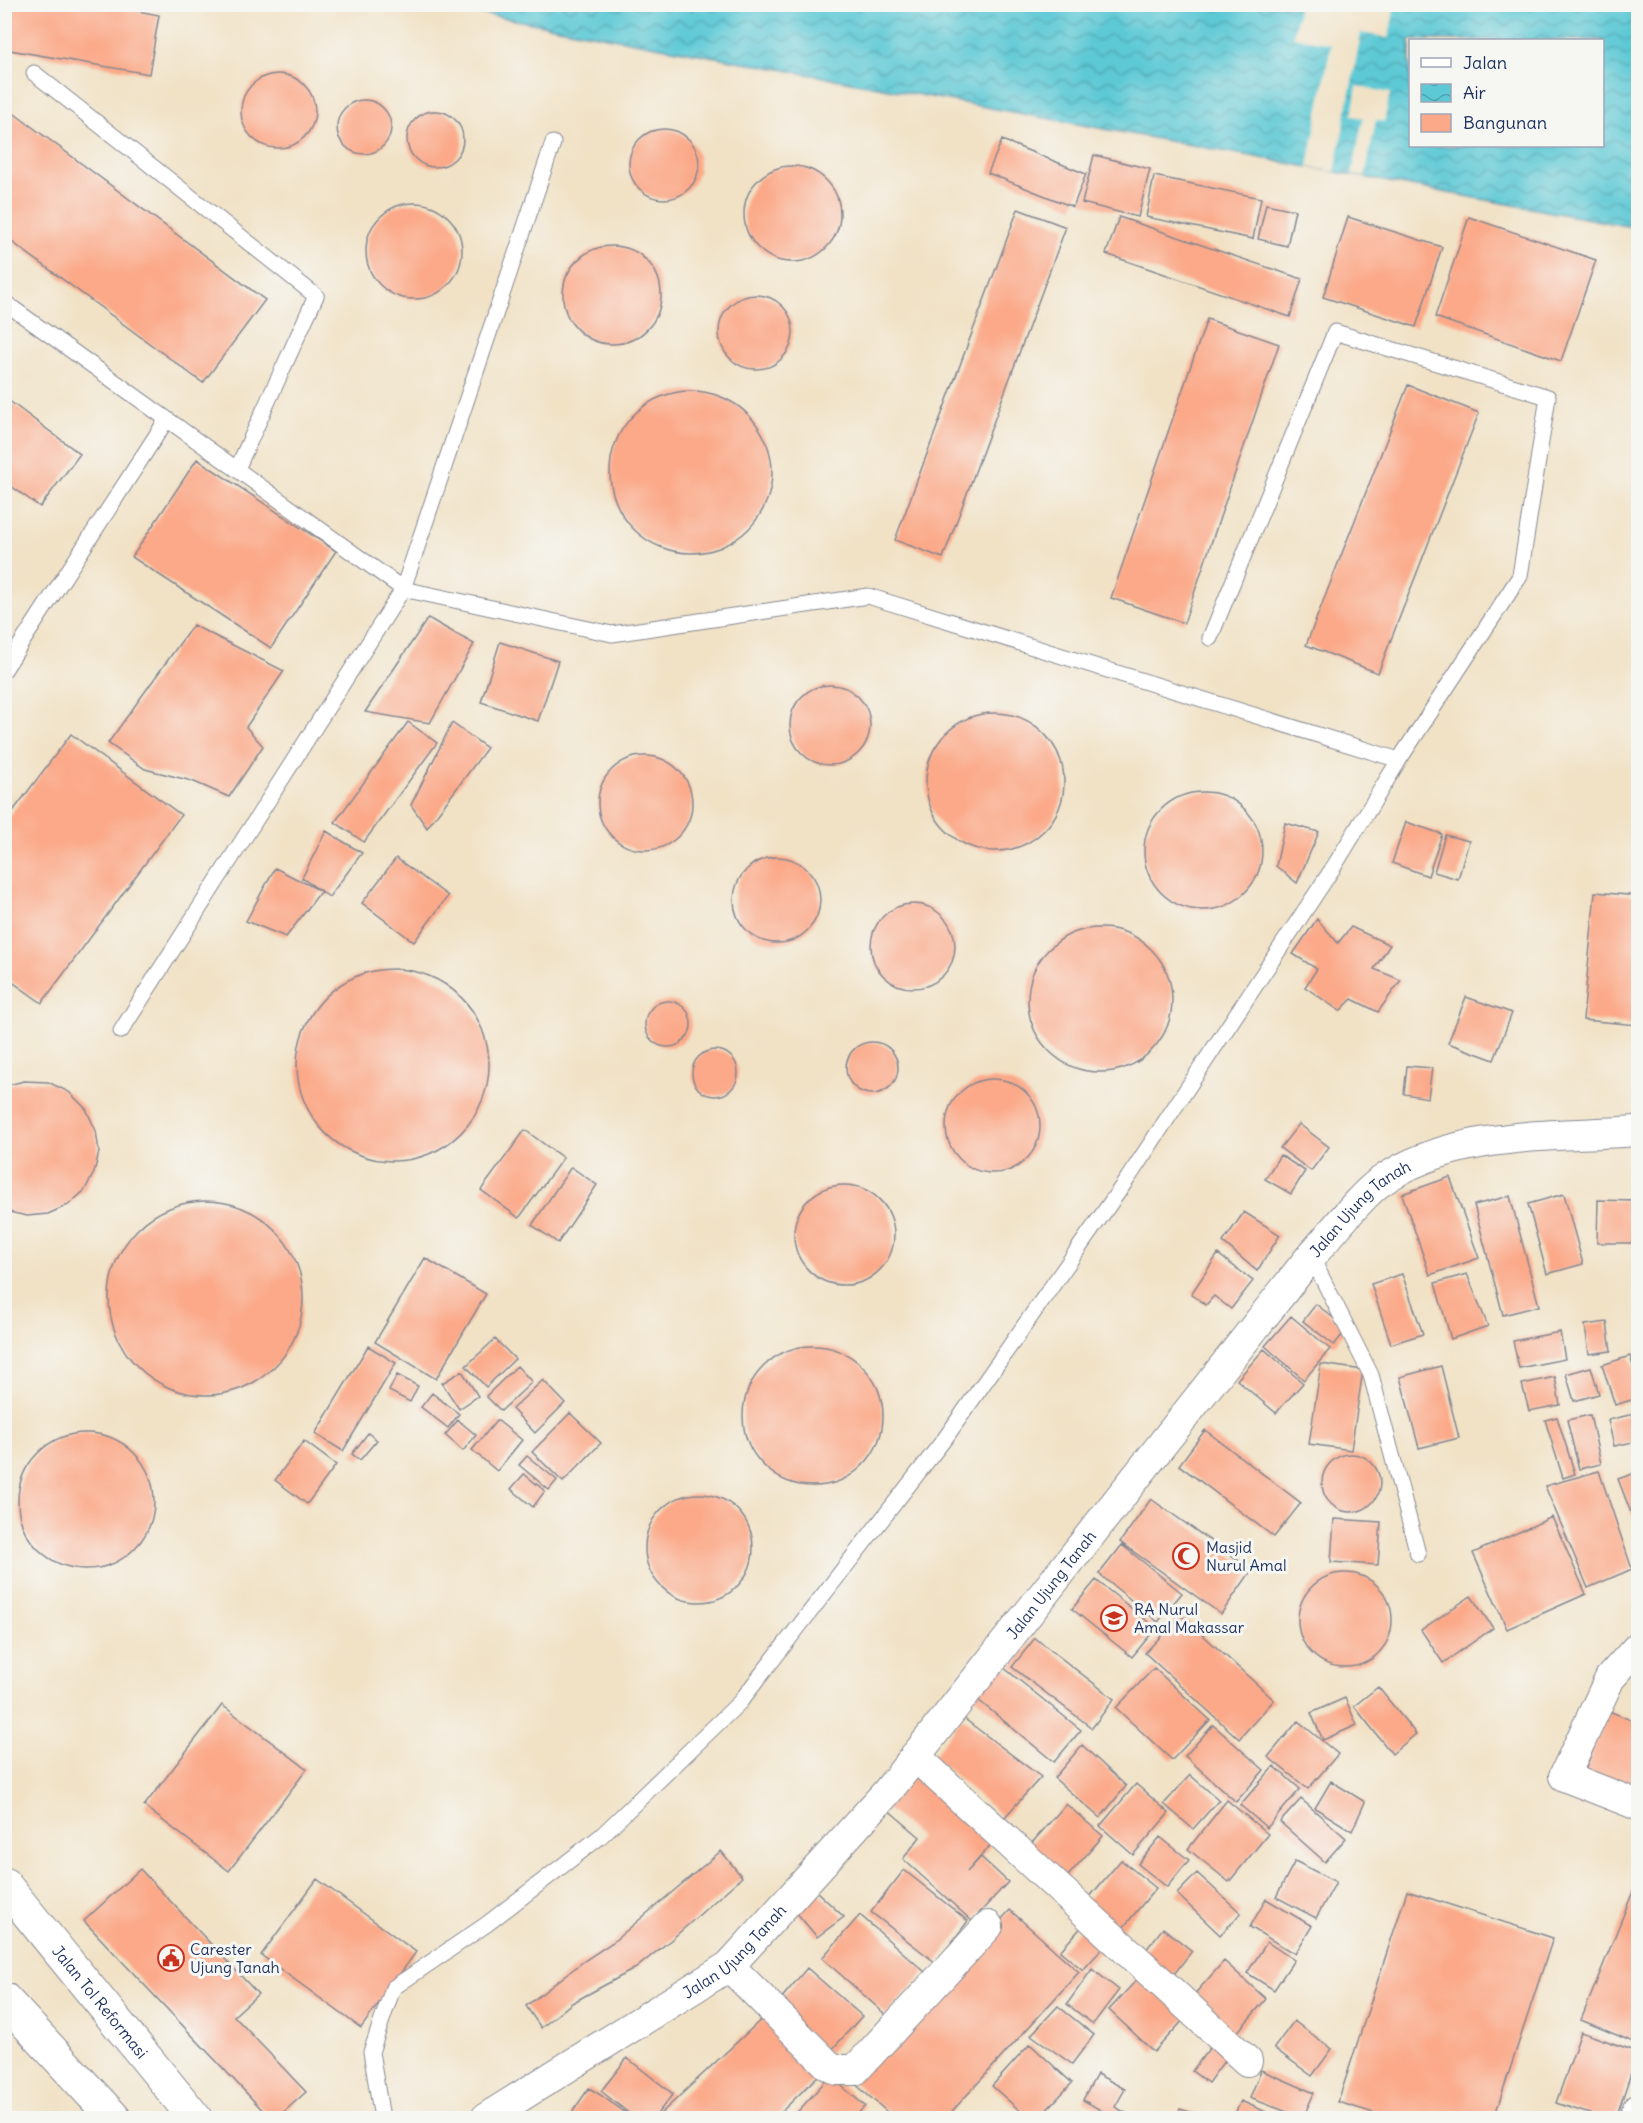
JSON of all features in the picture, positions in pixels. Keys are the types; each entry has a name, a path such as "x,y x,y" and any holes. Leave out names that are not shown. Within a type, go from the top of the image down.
{"highway":[{"name":"Jalan Tol Reformasi","path":"4,1884 195,2118"},
{"path":"4,1999 114,2118"}],"street":[{"name":"Jalan Ujung Tanah","path":"486,2118 729,1966 888,1792 1311,1256 1378,1183 1407,1165 1439,1152 1486,1142 1638,1131"},
{"path":"1638,1647 1610,1678 1564,1776 1638,1805"},
{"path":"915,1756 1247,2061"},
{"path":"729,1966 828,2065 837,2070 855,2070 988,1926"},
{"path":"1634,2118 1638,2108"}],"lane":[{"path":"34,73 316,296 237,470"},
{"path":"121,1031 403,589 553,143"},
{"path":"4,302 403,589 612,634 868,596 1399,760"},
{"path":"382,2118 371,2052 393,1988 487,1924 601,1836 740,1702 973,1399 1128,1178 1333,868 1399,760 1520,576 1548,397 1335,332 1210,638"},
{"path":"4,670 167,419"},
{"path":"1311,1256 1371,1376 1418,1554"}],"water":[{"path":"435,5 1638,5 1638,228"}],"pier":[{"path":"1299,4 1362,5 1394,10 1389,38 1361,33 1335,172 1308,167 1331,44 1293,37"},
{"path":"1357,86 1390,93 1384,122 1376,120 1365,177 1352,175 1363,118 1352,116"}],"building":[{"path":"4,4 101,4 159,15 149,74 4,49"},
{"path":"271,74 285,74 299,80 309,90 315,104 313,125 299,142 285,148 271,148 257,142 247,132 241,118 241,104 247,90 257,80"},
{"path":"359,100 369,100 379,104 387,112 391,127 387,142 379,150 369,154 359,154 349,150 341,142 337,132 337,122 341,112 349,104"},
{"path":"4,106 265,300 203,383 4,236"},
{"path":"435,111 450,116 458,124 463,139 458,154 450,162 435,167 420,162 412,154 407,139 412,124 420,116"},
{"path":"671,129 684,135 693,144 697,150 699,164 697,178 689,189 678,197 657,199 639,189 631,178 629,157 639,139 650,131"},
{"path":"1002,140 1086,174 1073,207 988,173"},
{"path":"1094,155 1150,169 1138,217 1082,203"},
{"path":"792,166 810,169 826,180 837,196 840,214 837,232 826,248 810,259 792,262 774,259 758,248 747,232 744,214 747,196 758,180 774,169"},
{"path":"1154,176 1261,198 1253,239 1146,217"},
{"path":"414,203 432,207 448,217 458,233 462,251 458,269 448,285 432,295 414,299 396,295 380,285 370,269 366,251 370,233 380,217 396,207"},
{"path":"1266,204 1295,210 1287,246 1258,239"},
{"path":"1018,209 1066,227 943,558 895,540"},
{"path":"1119,217 1302,279 1290,317 1106,254"},
{"path":"1348,217 1442,247 1416,327 1323,297"},
{"path":"1469,217 1596,260 1561,361 1435,317"},
{"path":"612,246 631,250 647,260 657,276 661,295 657,314 647,330 631,340 612,344 593,340 577,330 567,314 563,295 567,276 577,260 593,250"},
{"path":"756,295 770,298 782,306 790,318 793,332 790,346 782,358 770,366 756,369 742,366 730,358 722,346 719,332 722,318 730,306 742,298"},
{"path":"1207,319 1279,344 1184,623 1111,598"},
{"path":"1408,385 1479,413 1378,673 1306,645"},
{"path":"691,391 722,397 748,415 766,441 772,472 766,503 748,529 722,547 691,553 660,547 634,529 616,503 610,472 616,441 634,415 660,397"},
{"path":"4,397 80,454 40,507 4,481"},
{"path":"197,459 336,551 271,648 132,557"},
{"path":"428,618 474,644 430,723 365,712"},
{"path":"193,625 284,671 246,727 263,746 229,797 192,781 145,769 108,743"},
{"path":"500,642 558,661 538,721 481,702"},
{"path":"830,685 845,688 858,697 867,710 870,725 867,740 858,753 845,762 830,765 815,762 802,753 793,740 790,725 793,710 802,697 815,688"},
{"path":"995,713 1021,718 1044,733 1059,756 1064,782 1059,808 1044,831 1021,846 995,851 969,846 946,831 931,808 926,782 931,756 946,733 969,718"},
{"path":"408,722 437,743 364,842 335,822"},
{"path":"452,723 487,748 427,828 411,805"},
{"path":"71,734 181,815 42,1003 4,976 4,823"},
{"path":"645,756 663,760 678,770 688,785 692,803 688,821 678,836 663,846 645,850 627,846 612,836 602,821 598,803 602,785 612,770 627,760"},
{"path":"1203,792 1226,796 1245,809 1258,828 1262,851 1258,874 1245,893 1226,906 1203,910 1180,906 1161,893 1148,874 1144,851 1148,828 1161,809 1180,796"},
{"path":"1406,822 1442,834 1428,876 1392,863"},
{"path":"1285,823 1319,832 1297,883 1276,866"},
{"path":"326,831 362,853 329,897 302,878"},
{"path":"1445,835 1469,841 1458,879 1434,872"},
{"path":"777,857 793,861 807,870 816,884 820,900 816,916 807,930 793,939 777,943 761,939 747,930 738,916 734,900 738,884 747,870 761,861"},
{"path":"396,858 448,896 414,942 362,903"},
{"path":"275,868 321,891 286,937 246,921"},
{"path":"1595,892 1638,896 1638,1025 1583,1020"},
{"path":"913,904 929,907 943,916 952,930 955,946 952,962 943,976 929,985 913,988 897,985 883,976 874,962 871,946 874,930 883,916 897,907"},
{"path":"1317,919 1338,943 1351,927 1390,945 1374,969 1401,980 1378,1012 1352,999 1340,1011 1305,987 1317,969 1293,954"},
{"path":"1100,928 1128,933 1151,949 1167,972 1172,1000 1167,1028 1151,1051 1128,1067 1100,1072 1072,1067 1049,1051 1033,1028 1028,1000 1033,972 1049,949 1072,933"},
{"path":"393,969 421,973 446,985 461,997 473,1012 485,1037 489,1065 485,1093 473,1118 461,1133 446,1145 421,1157 393,1161 365,1157 340,1145 325,1133 313,1118 301,1093 297,1065 301,1037 313,1012 325,997 340,985 365,973"},
{"path":"1466,997 1512,1013 1494,1060 1448,1043"},
{"path":"668,1001 684,1008 691,1024 684,1040 668,1047 652,1040 645,1024 652,1008"},
{"path":"872,1042 882,1044 890,1050 896,1058 898,1068 896,1078 890,1086 882,1092 872,1094 862,1092 854,1086 848,1078 846,1068 848,1058 854,1050 862,1044"},
{"path":"715,1050 731,1057 738,1073 731,1089 715,1096 699,1089 692,1073 699,1057"},
{"path":"1407,1066 1432,1068 1428,1098 1404,1094"},
{"path":"993,1079 1011,1083 1026,1093 1036,1108 1040,1126 1036,1144 1026,1159 1011,1169 993,1173 975,1169 960,1159 950,1144 946,1126 950,1108 960,1093 975,1083"},
{"path":"24,1081 48,1082 69,1092 86,1109 96,1131 99,1152 94,1173 84,1191 68,1205 48,1214 27,1216 4,1211 4,1086"},
{"path":"1299,1124 1329,1147 1311,1171 1280,1148"},
{"path":"525,1130 563,1158 519,1218 481,1190"},
{"path":"1280,1155 1305,1171 1291,1194 1265,1179"},
{"path":"571,1167 597,1185 558,1243 532,1225"},
{"path":"1450,1177 1479,1258 1430,1275 1402,1194"},
{"path":"844,1185 872,1193 886,1207 894,1235 886,1263 872,1277 844,1285 816,1277 802,1263 794,1235 802,1207 816,1193"},
{"path":"1564,1194 1583,1264 1547,1274 1528,1204"},
{"path":"1510,1196 1539,1306 1503,1315 1474,1205"},
{"path":"1598,1200 1635,1201 1635,1243 1597,1243"},
{"path":"206,1201 234,1205 252,1213 267,1223 281,1237 299,1270 303,1298 299,1326 291,1344 281,1359 267,1373 234,1391 206,1395 178,1391 160,1383 145,1373 131,1359 113,1326 109,1298 113,1270 121,1252 131,1237 145,1223 178,1205"},
{"path":"1244,1212 1280,1235 1257,1271 1223,1242"},
{"path":"1218,1254 1253,1281 1231,1309 1214,1296 1206,1305 1191,1294"},
{"path":"425,1258 486,1294 436,1379 375,1342"},
{"path":"1402,1274 1423,1334 1391,1344 1371,1284"},
{"path":"1467,1274 1488,1326 1451,1339 1435,1283"},
{"path":"1316,1304 1347,1329 1334,1345 1303,1321"},
{"path":"1291,1316 1330,1349 1304,1380 1265,1346"},
{"path":"1607,1322 1611,1351 1589,1354 1585,1325"},
{"path":"1560,1332 1565,1359 1519,1368 1513,1341"},
{"path":"495,1339 515,1359 486,1387 466,1366"},
{"path":"368,1346 396,1363 343,1451 315,1434"},
{"path":"813,1346 840,1351 862,1367 878,1389 883,1416 878,1443 862,1465 840,1481 813,1486 786,1481 764,1465 748,1443 743,1416 748,1389 764,1367 786,1351"},
{"path":"1264,1349 1303,1383 1276,1413 1237,1380"},
{"path":"1630,1356 1638,1382 1638,1398 1615,1405 1602,1365"},
{"path":"1321,1364 1363,1370 1351,1450 1309,1444"},
{"path":"517,1366 532,1382 501,1411 486,1396"},
{"path":"1441,1366 1459,1438 1419,1448 1400,1377"},
{"path":"1591,1367 1599,1394 1574,1401 1566,1374"},
{"path":"462,1371 478,1396 459,1409 442,1383"},
{"path":"397,1375 418,1386 410,1402 389,1391"},
{"path":"1555,1377 1560,1405 1529,1411 1522,1384"},
{"path":"543,1380 565,1403 535,1433 512,1409"},
{"path":"432,1393 459,1414 448,1428 421,1407"},
{"path":"570,1413 601,1443 563,1482 532,1452"},
{"path":"1638,1413 1638,1441 1614,1446 1608,1420"},
{"path":"1590,1415 1601,1464 1579,1469 1567,1420"},
{"path":"1557,1417 1575,1474 1563,1478 1545,1420"},
{"path":"458,1420 476,1435 463,1451 445,1435"},
{"path":"497,1420 522,1440 497,1471 472,1450"},
{"path":"1205,1430 1301,1503 1274,1537 1179,1465"},
{"path":"86,1433 112,1438 124,1444 134,1453 143,1463 149,1475 154,1501 149,1527 143,1539 134,1549 124,1558 112,1564 86,1569 60,1564 48,1558 38,1549 29,1539 23,1527 18,1501 23,1475 29,1463 38,1453 48,1444 60,1438"},
{"path":"368,1433 377,1440 360,1460 352,1454"},
{"path":"304,1441 336,1465 307,1504 275,1480"},
{"path":"1351,1454 1362,1456 1375,1467 1380,1483 1378,1494 1367,1507 1351,1512 1340,1510 1327,1499 1322,1483 1324,1472 1335,1459"},
{"path":"527,1456 557,1480 549,1490 519,1465"},
{"path":"1599,1471 1632,1569 1588,1588 1545,1486"},
{"path":"1638,1472 1638,1531 1618,1479"},
{"path":"524,1474 545,1491 533,1507 511,1489"},
{"path":"699,1494 720,1499 737,1510 748,1527 753,1548 748,1569 737,1586 720,1597 699,1602 678,1597 661,1586 650,1569 645,1548 650,1527 661,1510 678,1499"},
{"name":"Masjid Nurul Amal","path":"1151,1499 1252,1570 1221,1614 1120,1542"},
{"path":"1552,1517 1586,1594 1507,1629 1473,1553"},
{"path":"1334,1519 1381,1522 1378,1565 1331,1562"},
{"path":"1122,1545 1182,1593 1158,1622 1099,1574"},
{"path":"1345,1573 1363,1577 1378,1587 1388,1602 1392,1620 1388,1638 1378,1653 1363,1663 1345,1667 1327,1663 1312,1653 1302,1638 1298,1620 1302,1602 1312,1587 1327,1577"},
{"name":"RA Nurul Amal Makassar","path":"1096,1580 1156,1628 1132,1657 1072,1609"},
{"path":"1471,1596 1493,1628 1443,1663 1421,1630"},
{"path":"1181,1615 1274,1700 1239,1739 1145,1653"},
{"path":"1035,1638 1114,1699 1092,1728 1012,1667"},
{"path":"998,1663 1081,1730 1054,1762 972,1695"},
{"path":"1154,1668 1210,1720 1172,1760 1116,1708"},
{"path":"1378,1687 1416,1734 1392,1754 1354,1706"},
{"path":"1345,1698 1357,1725 1323,1740 1311,1713"},
{"path":"222,1705 307,1769 229,1871 144,1806"},
{"path":"1609,1711 1638,1723 1638,1798 1583,1774"},
{"path":"962,1717 1041,1777 1004,1818 933,1757"},
{"path":"1298,1721 1338,1754 1308,1789 1268,1757"},
{"path":"1213,1725 1264,1770 1236,1802 1185,1756"},
{"path":"1082,1745 1126,1786 1100,1818 1054,1778"},
{"path":"1274,1766 1300,1789 1267,1828 1240,1805"},
{"path":"1190,1775 1219,1800 1193,1829 1164,1804"},
{"path":"913,1776 996,1839 967,1872 981,1857 1008,1882 972,1921 903,1859 920,1837 887,1809"},
{"path":"1331,1781 1365,1802 1352,1831 1315,1808"},
{"path":"1136,1784 1169,1813 1133,1855 1100,1826"},
{"path":"1301,1799 1346,1838 1325,1862 1280,1822"},
{"path":"1227,1800 1268,1834 1229,1882 1188,1849"},
{"path":"1066,1804 1103,1836 1060,1885 1023,1853"},
{"path":"1160,1837 1189,1860 1167,1887 1138,1864"},
{"path":"721,1851 742,1877 636,1968 572,2003 541,2028 526,2006 584,1961 613,1942"},
{"path":"1121,1860 1156,1888 1122,1929 1087,1900"},
{"path":"1295,1861 1336,1882 1316,1918 1276,1897"},
{"name":"Carester Ujung Tanah","path":"140,1869 258,1994 234,2016 306,2092 277,2118 270,2118 84,1921"},
{"path":"904,1870 968,1921 936,1963 871,1912"},
{"path":"1197,1873 1241,1913 1220,1935 1177,1894"},
{"path":"317,1879 416,1952 361,2028 261,1955"},
{"path":"1638,1879 1638,2044 1581,2020"},
{"path":"816,1891 844,1917 817,1937 796,1912"},
{"path":"1407,1891 1553,1938 1494,2118 1390,2118 1338,2102"},
{"path":"1266,1899 1312,1926 1295,1954 1250,1927"},
{"path":"1010,1910 1079,1972 946,2118 894,2118 853,2082"},
{"path":"860,1915 925,1972 886,2015 822,1958"},
{"path":"1087,1921 1109,1941 1083,1970 1060,1951"},
{"path":"1163,1928 1192,1951 1171,1978 1142,1955"},
{"path":"1267,1942 1294,1960 1274,1990 1247,1973"},
{"path":"1224,1961 1266,1999 1235,2035 1192,1997"},
{"path":"807,1968 862,2016 829,2053 775,2006"},
{"path":"1092,1969 1119,1990 1093,2024 1067,2004"},
{"path":"1141,1975 1187,2016 1154,2052 1109,2010"},
{"path":"1058,2006 1094,2035 1072,2064 1031,2035"},
{"path":"767,2014 824,2070 775,2118 656,2118"},
{"path":"1294,2021 1332,2049 1312,2076 1274,2048"},
{"path":"1581,2032 1638,2052 1616,2118 1602,2118 1556,2103"},
{"path":"1214,2042 1230,2053 1208,2083 1192,2071"},
{"path":"1030,2044 1072,2083 1039,2118 1028,2118 992,2086"},
{"path":"627,2058 673,2094 654,2118 635,2118 601,2091"},
{"path":"1261,2070 1314,2093 1303,2118 1250,2098"},
{"path":"1097,2074 1125,2089 1115,2107 1135,2118 1107,2118 1109,2115 1083,2100"},
{"path":"830,2076 865,2106 854,2118 792,2118"},
{"path":"589,2088 599,2094 633,2118 568,2118"},
{"path":"1241,2101 1280,2118 1233,2118"},
{"path":"1180,2109 1210,2118 1177,2118"}],"place":[{"name":"Masjid Nurul Amal","path":"1186,1556"},
{"name":"RA Nurul Amal Makassar","path":"1114,1618"},
{"name":"Carester Ujung Tanah","path":"171,1958"}]}
